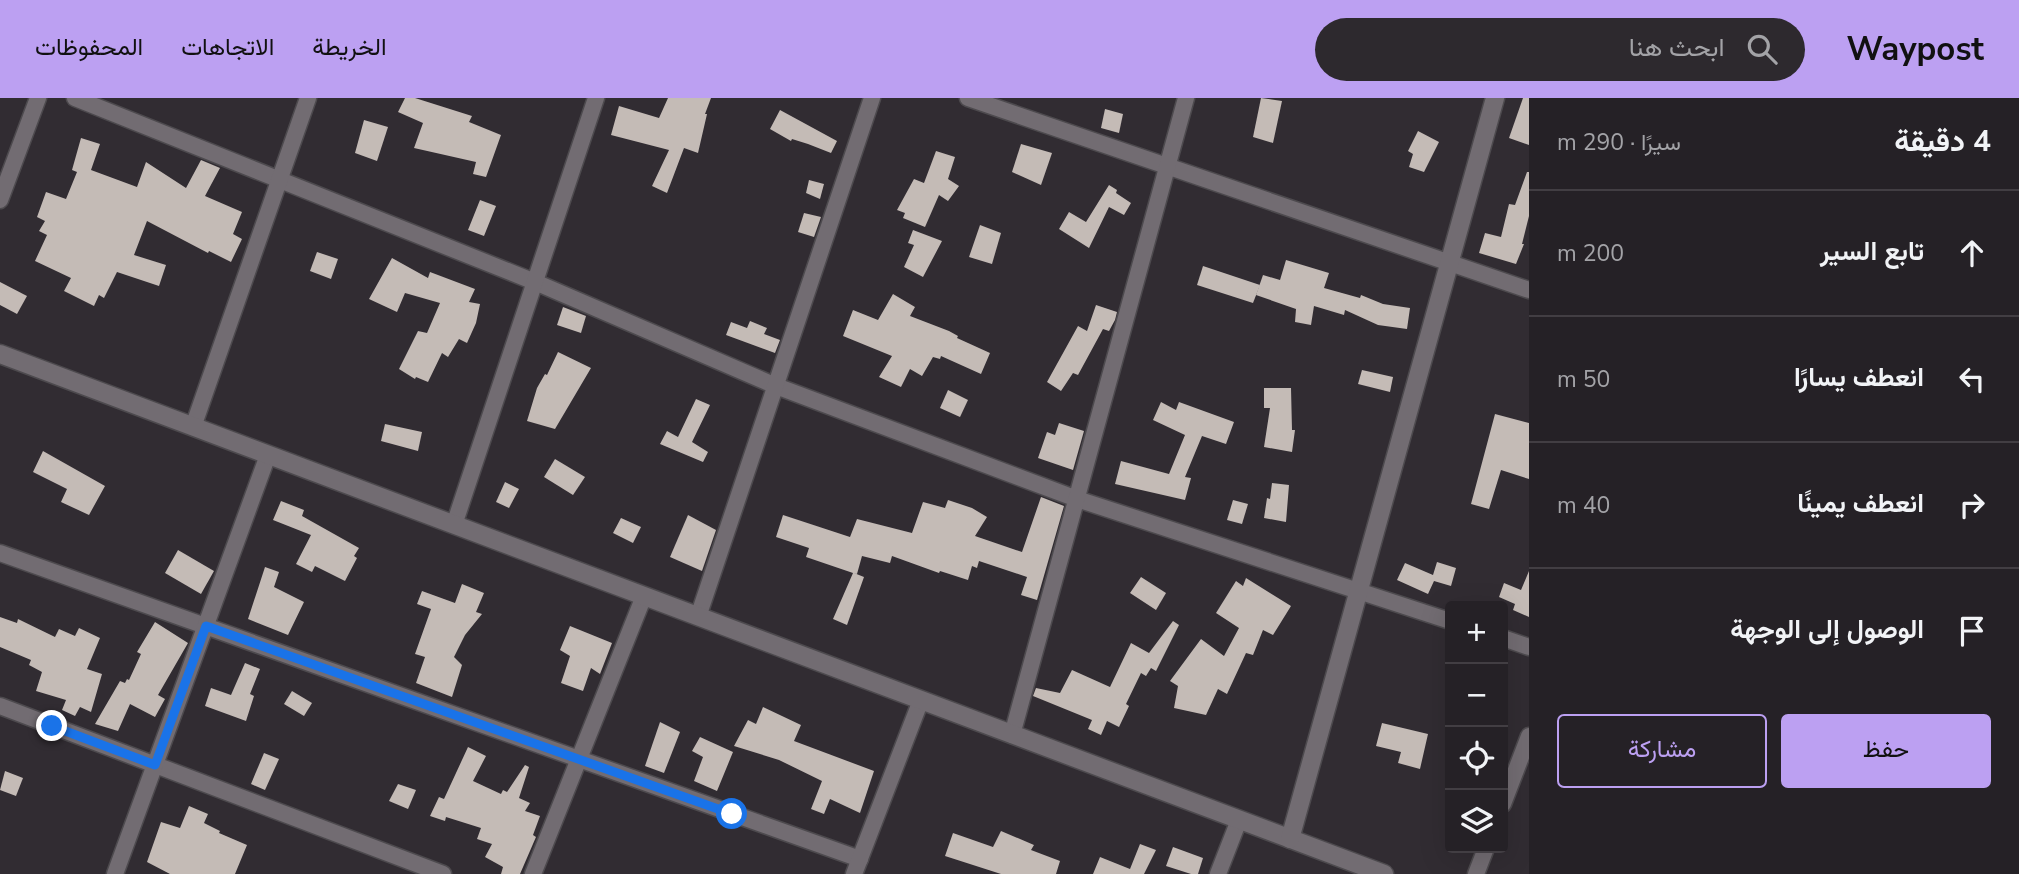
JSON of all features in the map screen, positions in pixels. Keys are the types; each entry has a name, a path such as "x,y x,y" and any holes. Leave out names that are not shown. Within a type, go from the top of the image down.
{"main road":[{"path":"1290,839 1495,98"},
{"path":"0,354 1384,874"}],"street":[{"path":"0,200 38,98"},
{"path":"75,98 535,282 776,386 1077,499 1445,619"},
{"path":"193,427 308,98"},
{"path":"454,525 596,98"},
{"path":"698,617 872,98"},
{"path":"968,98 1529,290"},
{"path":"1012,735 1186,98"},
{"path":"115,874 268,455"},
{"path":"0,553 579,759 857,867 921,700"},
{"path":"533,874 644,596"},
{"path":"1508,640 1529,647"},
{"path":"0,706 443,874"},
{"path":"1508,792 1527,745"},
{"path":"1218,874 1239,820"},
{"path":"1476,874 1484,853"}],"building":[{"path":"405,98 415,98 472,116 469,122 501,135 486,177 473,174 476,162 414,148 423,123 398,112"},
{"path":"668,98 711,98 705,114 698,153 684,148 667,193 652,186 669,150 611,135 619,106 659,118"},
{"path":"1261,98 1282,101 1273,143 1253,137"},
{"path":"1523,98 1529,98 1529,145 1509,138"},
{"path":"1105,109 1123,114 1119,133 1101,128"},
{"path":"780,110 837,141 831,153 792,139 791,141 770,129"},
{"path":"364,120 388,127 377,161 355,153"},
{"path":"1418,131 1439,142 1424,172 1409,167 1413,154 1408,151"},
{"path":"81,138 100,144 91,170 137,187 146,162 186,188 201,160 220,168 205,196 242,212 233,234 242,239 231,262 147,221 134,255 166,265 159,286 117,272 104,298 99,295 94,306 64,291 71,278 35,261 47,235 39,231 45,221 37,217 46,192 66,199 77,172 72,170"},
{"path":"1021,144 1052,153 1041,185 1012,172"},
{"path":"936,151 955,157 948,179 959,186 948,201 939,195 925,227 903,218 905,213 897,210 914,179 924,183"},
{"path":"1527,172 1529,216 1524,244 1516,264 1479,253 1485,233 1501,237 1509,204 1515,205"},
{"path":"809,180 824,184 820,199 806,193"},
{"path":"1109,185 1131,203 1124,215 1109,207 1089,248 1059,229 1069,212 1086,222"},
{"path":"480,200 496,206 484,236 468,230"},
{"path":"804,213 821,217 814,237 798,232"},
{"path":"980,225 1001,233 992,264 969,257"},
{"path":"913,230 942,241 923,277 904,267 914,245 908,243"},
{"path":"317,252 338,259 331,279 310,271"},
{"path":"392,258 428,278 430,272 475,289 469,302 480,304 476,323 467,343 459,339 448,357 442,353 428,382 416,377 415,379 399,369 418,331 427,333 440,303 405,293 397,312 369,299"},
{"path":"1286,260 1329,273 1324,288 1360,298 1361,295 1383,304 1410,308 1407,329 1378,325 1345,310 1344,315 1314,306 1311,325 1295,322 1296,309 1256,295 1263,275 1280,280"},
{"path":"1203,266 1260,285 1253,303 1197,285"},
{"path":"0,282 27,296 17,314 0,305"},
{"path":"893,294 915,307 910,316 949,331 958,336 957,338 990,353 981,374 941,356 940,359 933,357 922,376 910,369 901,387 879,377 892,356 843,336 853,310 878,320"},
{"path":"1096,305 1117,312 1115,320 1109,331 1103,329 1078,375 1073,373 1061,391 1047,382 1078,326 1087,331"},
{"path":"563,307 586,316 581,333 557,325"},
{"path":"750,321 767,328 764,334 780,340 775,353 726,335 731,322 747,328"},
{"path":"558,352 591,368 555,429 527,421 537,388"},
{"path":"1362,370 1393,377 1390,392 1358,384"},
{"path":"1264,388 1291,388 1292,430 1295,430 1292,452 1264,447 1270,408 1264,408"},
{"path":"948,390 968,400 960,417 940,408"},
{"path":"696,399 710,405 692,442 708,452 703,462 660,444 667,431 678,437"},
{"path":"1161,402 1176,410 1179,402 1234,422 1226,444 1202,436 1185,477 1191,478 1185,500 1115,484 1121,461 1169,474 1185,435 1153,420"},
{"path":"1495,414 1529,423 1529,479 1501,470 1489,509 1471,504"},
{"path":"1059,423 1084,431 1073,470 1038,458 1047,432 1055,435"},
{"path":"385,424 422,432 418,451 381,441"},
{"path":"43,451 105,486 89,515 61,502 67,489 33,472"},
{"path":"555,459 585,477 573,495 544,477"},
{"path":"505,482 519,489 509,508 496,502"},
{"path":"1272,483 1289,485 1286,522 1264,518"},
{"path":"1041,497 1064,506 1037,600 1021,595 1027,577 979,561 977,568 972,566 968,580 892,556 890,563 862,556 857,574 854,573 864,577 847,625 833,619 853,573 806,557 809,548 776,537 783,515 850,537 857,519 912,533 923,502 945,508 948,500 972,508 987,517 975,536 1022,552"},
{"path":"1233,500 1248,504 1242,524 1227,520"},
{"path":"281,501 304,510 302,516 359,548 345,581 315,566 312,572 296,564 311,535 273,520"},
{"path":"688,515 716,530 702,571 670,557"},
{"path":"621,518 641,527 633,543 613,533"},
{"path":"178,550 214,571 201,594 165,573"},
{"path":"1437,562 1456,568 1451,586 1434,581 1428,594 1397,580 1405,563 1433,575"},
{"path":"265,567 279,572 274,587 304,602 288,635 248,619"},
{"path":"1529,571 1529,617 1513,610 1515,604 1499,597 1504,583 1521,590"},
{"path":"1141,577 1166,593 1156,610 1130,593"},
{"path":"1246,578 1291,606 1273,635 1263,630 1253,655 1246,653 1227,694 1218,689 1206,715 1174,708 1178,686 1170,681 1201,639 1224,656 1239,628 1216,613 1236,581 1243,586"},
{"path":"462,584 484,593 476,612 482,614 465,635 454,657 462,665 452,697 416,683 425,657 415,654 431,609 417,604 422,591 455,603"},
{"path":"0,617 17,623 18,619 55,637 59,629 75,636 79,628 100,638 87,669 102,674 91,712 80,707 75,716 62,710 66,700 36,691 42,672 29,665 31,660 0,647"},
{"path":"1173,621 1179,625 1156,671 1151,668 1146,676 1141,673 1126,704 1129,706 1119,727 1107,721 1101,735 1088,729 1092,720 1033,696 1036,688 1060,693 1072,670 1110,687 1131,643 1149,653"},
{"path":"155,622 188,643 158,695 165,699 155,717 130,704 118,731 95,724 120,681 125,683 129,680 141,654 137,652"},
{"path":"570,626 612,643 600,674 591,668 583,691 561,683 570,656 560,650"},
{"path":"245,663 260,669 250,694 254,696 246,721 205,706 211,688 231,695"},
{"path":"292,691 312,703 304,716 284,704"},
{"path":"763,707 801,725 794,741 874,771 860,813 830,799 824,814 811,809 822,781 779,760 734,746 748,720 756,724"},
{"path":"660,722 680,732 664,773 645,766"},
{"path":"1382,723 1428,734 1420,769 1398,763 1401,752 1376,746"},
{"path":"700,737 733,752 717,791 694,781 703,757 692,751"},
{"path":"468,747 486,756 473,781 501,794 503,790 507,792 525,765 529,767 519,798 530,803 525,811 540,816 533,835 536,837 520,874 501,874 503,867 485,857 492,844 477,839 481,828 446,817 445,821 430,816 439,797 444,799"},
{"path":"264,753 279,759 265,790 251,784"},
{"path":"5,771 23,778 16,796 0,790"},
{"path":"398,784 416,790 408,809 389,801"},
{"path":"189,806 208,814 204,823 247,845 235,874 170,874 147,862 161,822 180,828"},
{"path":"1001,831 1034,845 1031,850 1060,861 1056,874 1001,874 945,856 953,833 993,847"},
{"path":"1140,844 1156,850 1144,874 1093,874 1100,857 1130,869"},
{"path":"1173,847 1203,858 1198,874 1166,866"}],"route":[{"path":"52,726 155,765 206,626 732,814"}]}
